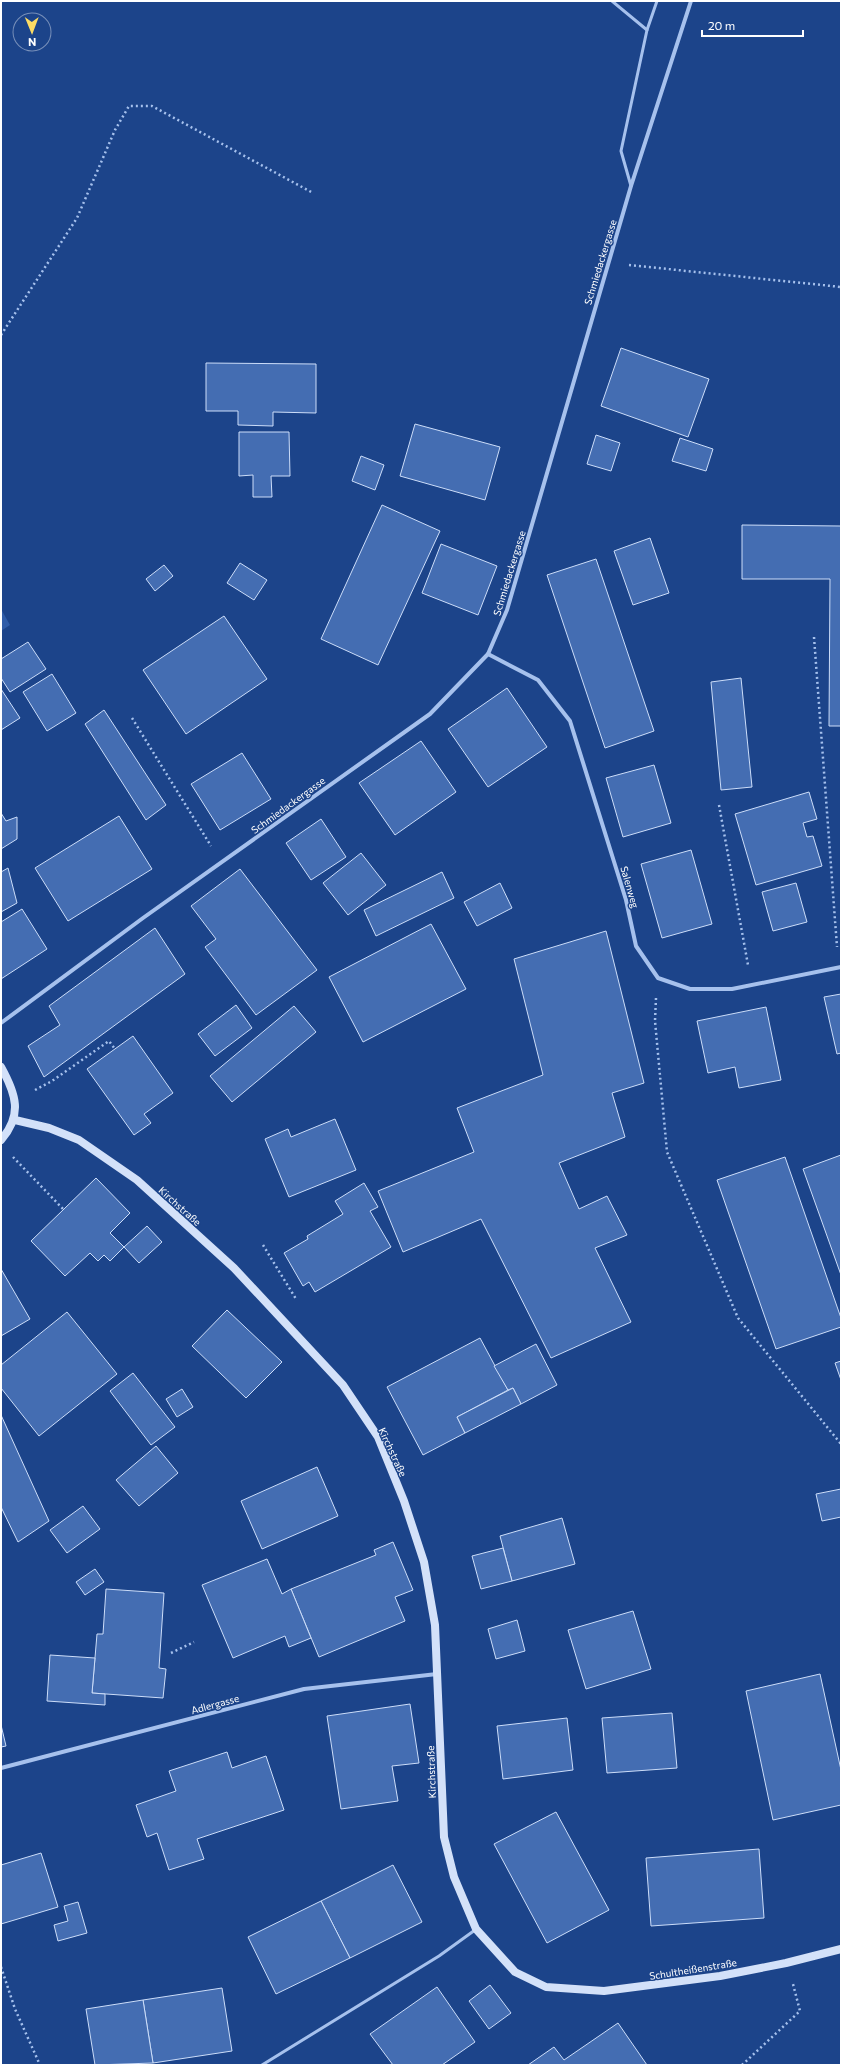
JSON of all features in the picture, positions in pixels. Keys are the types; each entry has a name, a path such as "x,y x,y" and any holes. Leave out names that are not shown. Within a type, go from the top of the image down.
{"street":[{"name":"Schmiedackergasse","path":"1,1023 221,863 430,714 488,654 507,610 630,186 691,1"},
{"name":"Salenweg","path":"488,654 538,680 570,721 626,900 636,946 658,978"},
{"path":"658,978 690,989 732,989 840,968"},
{"path":"1,1067 9,1081 14,1100 15,1120 1,1140"},
{"name":"Kirchstraße","path":"15,1120 49,1128 78,1140 137,1180 234,1268 342,1385 378,1437 404,1501 424,1562 435,1625 444,1837 454,1877 476,1929 515,1972 546,1987"},
{"name":"Adlergasse","path":"1,1768 304,1689 437,1674"},
{"name":"Schultheißenstraße","path":"546,1987 604,1991 720,1976 786,1963 841,1949"}],"lane":[{"path":"612,1 647,30"},
{"path":"630,186 621,151 647,30 657,1"},
{"path":"262,2065 439,1956 476,1929"}],"path":[{"path":"1,335 77,218 115,130 129,106 152,106 313,194"},
{"path":"608,263 841,287"},
{"path":"814,637 840,968"},
{"path":"132,718 221,863"},
{"path":"719,805 751,985"},
{"path":"658,978 655,1021 667,1152 738,1318 841,1444"},
{"path":"14,1100 52,1081 109,1041 115,1049"},
{"path":"10,1155 64,1210"},
{"path":"263,1245 299,1306"},
{"path":"171,1653 194,1642"},
{"path":"742,2065 800,2012 786,1963"},
{"path":"1,1967 15,2009 40,2065"}],"shaded area":[{"path":"1,609 10,625 1,631"}],"building":[{"path":"621,348 709,379 688,437 601,406"},
{"path":"206,363 316,364 316,413 273,412 273,426 238,425 238,411 206,411"},
{"path":"415,424 500,447 485,500 400,476"},
{"path":"239,432 289,432 290,476 271,476 272,497 253,497 253,475 239,476"},
{"path":"596,435 620,443 611,471 587,464"},
{"path":"680,438 713,449 706,471 672,461"},
{"path":"361,456 384,465 375,490 352,481"},
{"path":"382,505 440,531 378,665 321,639"},
{"path":"742,525 841,526 841,726 829,726 830,579 742,579"},
{"path":"650,538 669,593 633,605 614,551"},
{"path":"441,544 497,566 478,615 422,593"},
{"path":"596,559 654,731 605,748 547,575"},
{"path":"240,563 267,580 254,600 227,583"},
{"path":"164,565 173,576 155,591 146,579"},
{"path":"224,616 267,679 186,734 143,670"},
{"path":"28,642 46,669 10,692 1,678 1,659"},
{"path":"52,674 76,713 47,731 23,692"},
{"path":"741,678 752,787 721,790 711,682"},
{"path":"507,688 547,747 488,787 448,729"},
{"path":"1,689 20,718 1,730"},
{"path":"104,710 166,805 146,820 85,724"},
{"path":"421,741 456,792 395,835 359,783"},
{"path":"242,753 271,799 220,830 191,784"},
{"path":"654,765 671,823 623,837 606,778"},
{"path":"809,792 817,819 803,823 807,837 813,836 822,866 756,885 735,814"},
{"path":"1,813 6,821 17,817 17,839 1,849"},
{"path":"119,816 152,869 68,921 35,868"},
{"path":"321,819 346,857 311,880 286,843"},
{"path":"691,850 712,924 662,938 641,864"},
{"path":"361,853 386,885 348,915 323,883"},
{"path":"8,868 17,903 1,912 1,872"},
{"path":"240,869 317,970 256,1015 205,947 216,939 191,906"},
{"path":"442,872 454,898 376,936 364,910"},
{"path":"500,883 512,908 477,926 464,902"},
{"path":"796,883 807,922 773,931 762,892"},
{"path":"22,909 47,949 1,979 1,922"},
{"path":"431,924 466,989 363,1042 329,977"},
{"path":"155,928 185,974 44,1077 28,1046 60,1025 49,1006"},
{"path":"606,931 644,1083 612,1093 625,1137 559,1163 579,1209 607,1196 627,1235 595,1248 631,1322 551,1358 481,1219 403,1252 378,1191 474,1152 457,1108 543,1075 514,959"},
{"path":"841,994 841,1053 837,1054 824,997"},
{"path":"236,1005 252,1028 215,1056 198,1034"},
{"path":"294,1006 316,1032 232,1102 210,1076"},
{"path":"766,1007 781,1080 739,1088 735,1067 708,1073 697,1021"},
{"path":"133,1036 173,1093 144,1114 151,1123 134,1135 87,1069"},
{"path":"335,1119 356,1170 289,1197 265,1139 288,1129 291,1137"},
{"path":"841,1155 841,1275 803,1169"},
{"path":"785,1157 841,1318 841,1327 776,1349 717,1180"},
{"path":"96,1178 130,1213 110,1233 124,1247 110,1261 104,1255 98,1261 90,1253 65,1276 31,1241"},
{"path":"364,1183 378,1207 370,1211 391,1247 315,1292 309,1282 303,1286 284,1253 308,1239 307,1236 343,1214 335,1201"},
{"path":"147,1226 162,1242 139,1263 124,1247"},
{"path":"1,1269 30,1319 1,1336"},
{"path":"227,1310 282,1362 246,1398 192,1346"},
{"path":"67,1312 117,1374 39,1436 1,1388 1,1365"},
{"path":"480,1338 508,1390 457,1417 465,1433 423,1455 387,1387"},
{"path":"536,1344 557,1385 521,1404 513,1388 508,1390 494,1366"},
{"path":"841,1361 841,1380 835,1363"},
{"path":"133,1373 175,1427 151,1445 110,1391"},
{"path":"513,1388 521,1404 465,1433 457,1417"},
{"path":"182,1389 193,1407 177,1417 166,1399"},
{"path":"1,1415 49,1521 18,1542 1,1507"},
{"path":"156,1446 178,1473 139,1506 116,1480"},
{"path":"317,1467 338,1516 262,1549 241,1501"},
{"path":"841,1489 841,1517 822,1521 816,1494"},
{"path":"83,1506 100,1529 67,1553 50,1530"},
{"path":"562,1518 575,1564 512,1581 500,1536"},
{"path":"393,1542 413,1590 395,1597 405,1621 319,1657 291,1589 376,1555 374,1550"},
{"path":"503,1548 512,1581 481,1589 472,1556"},
{"path":"267,1559 282,1594 291,1589 311,1638 289,1647 285,1636 233,1658 202,1585"},
{"path":"95,1569 104,1582 85,1595 76,1582"},
{"path":"106,1589 164,1593 159,1668 166,1669 163,1698 92,1693 97,1634 103,1634"},
{"path":"633,1611 651,1669 586,1689 568,1630"},
{"path":"517,1620 525,1651 496,1659 488,1629"},
{"path":"50,1655 95,1658 92,1693 105,1694 105,1705 47,1701"},
{"path":"820,1674 841,1770 841,1805 773,1820 746,1691"},
{"path":"410,1704 419,1763 392,1766 398,1801 341,1809 327,1716"},
{"path":"672,1713 677,1768 607,1773 602,1718"},
{"path":"567,1718 573,1770 503,1779 497,1726"},
{"path":"1,1725 6,1746 1,1747"},
{"path":"227,1752 232,1768 266,1756 284,1810 197,1839 204,1859 169,1870 157,1833 147,1837 136,1805 176,1791 169,1771"},
{"path":"556,1812 609,1910 547,1943 494,1844"},
{"path":"759,1849 764,1918 651,1926 646,1858"},
{"path":"41,1853 58,1907 1,1924 1,1865"},
{"path":"393,1865 422,1922 350,1958 321,1901"},
{"path":"321,1901 350,1958 276,1994 248,1937"},
{"path":"78,1902 87,1933 58,1941 54,1925 68,1921 64,1906"},
{"path":"490,1985 511,2013 489,2029 469,2001"},
{"path":"437,1987 475,2042 442,2065 393,2065 370,2034"},
{"path":"222,1988 232,2051 153,2063 143,2000"},
{"path":"143,2000 153,2063 95,2065 86,2009"},
{"path":"618,2023 647,2065 528,2065 554,2047 564,2060"}]}
